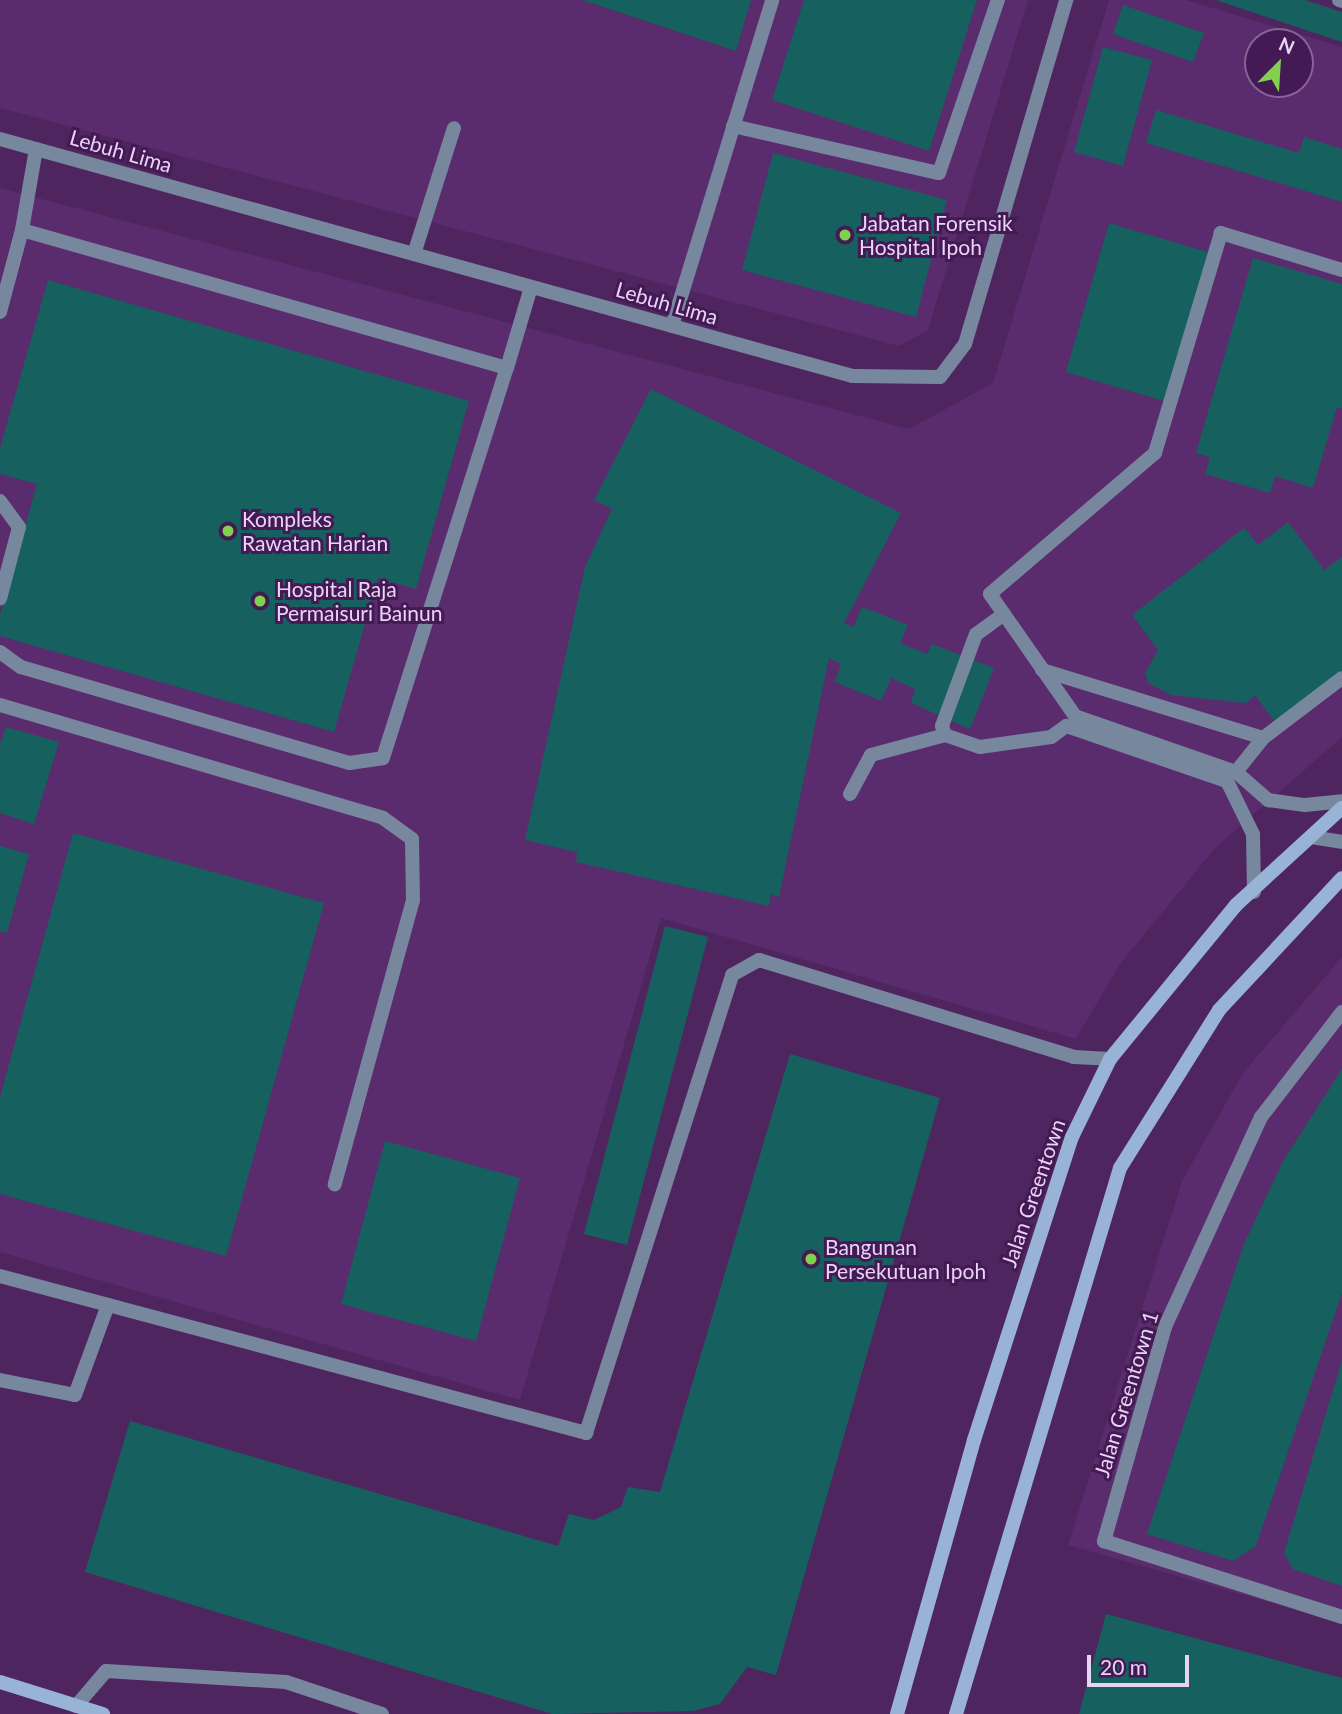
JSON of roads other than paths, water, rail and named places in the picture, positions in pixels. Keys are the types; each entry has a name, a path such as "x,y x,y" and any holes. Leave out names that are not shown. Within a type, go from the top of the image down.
{"main road":[{"name":"Jalan Greentown","path":"897,1714 974,1440 1067,1150 1110,1059 1236,905 1254,892 1342,808"},
{"path":"956,1714 1119,1168 1219,1010 1342,878"},
{"path":"0,1682 103,1714"}],"street":[{"path":"672,326 772,0"},
{"path":"733,126 939,173 998,0"},
{"name":"Lebuh Lima","path":"0,139 852,376 940,377 965,344 1066,0"},
{"path":"414,254 454,128"},
{"path":"0,312 22,230 36,149"},
{"path":"22,230 507,368"},
{"path":"1342,270 1221,233 1155,453 989,594 1075,716 1236,772 1268,800 1305,806 1342,801"},
{"path":"0,652 21,667 349,763 383,758 531,287"},
{"path":"0,501 19,527 0,599"},
{"path":"945,735 942,726 976,634 1004,614"},
{"path":"1042,670 1070,675 1263,737"},
{"path":"1066,726 1070,675"},
{"path":"1236,772 1263,737 1342,678"},
{"path":"0,705 383,818 412,839 413,900 335,1184"},
{"path":"850,794 872,755 945,735 980,747 1051,737 1066,726"},
{"path":"1066,726 1227,781 1253,834 1254,892"},
{"path":"1311,837 1342,842"},
{"path":"0,1276 586,1433 732,975 758,960 1074,1057 1110,1059"},
{"name":"Jalan Greentown 1","path":"1342,1012 1261,1117 1165,1327 1104,1541 1342,1617"},
{"path":"0,1380 75,1395 108,1305"},
{"path":"76,1706 106,1671 286,1682 382,1714"}],"place":[{"name":"Jabatan Forensik Hospital Ipoh","path":"845,235"},
{"name":"Kompleks Rawatan Harian","path":"228,531"},
{"name":"Hospital Raja Permaisuri Bainun","path":"260,601"},
{"name":"Bangunan Persekutuan Ipoh","path":"811,1259"}]}
